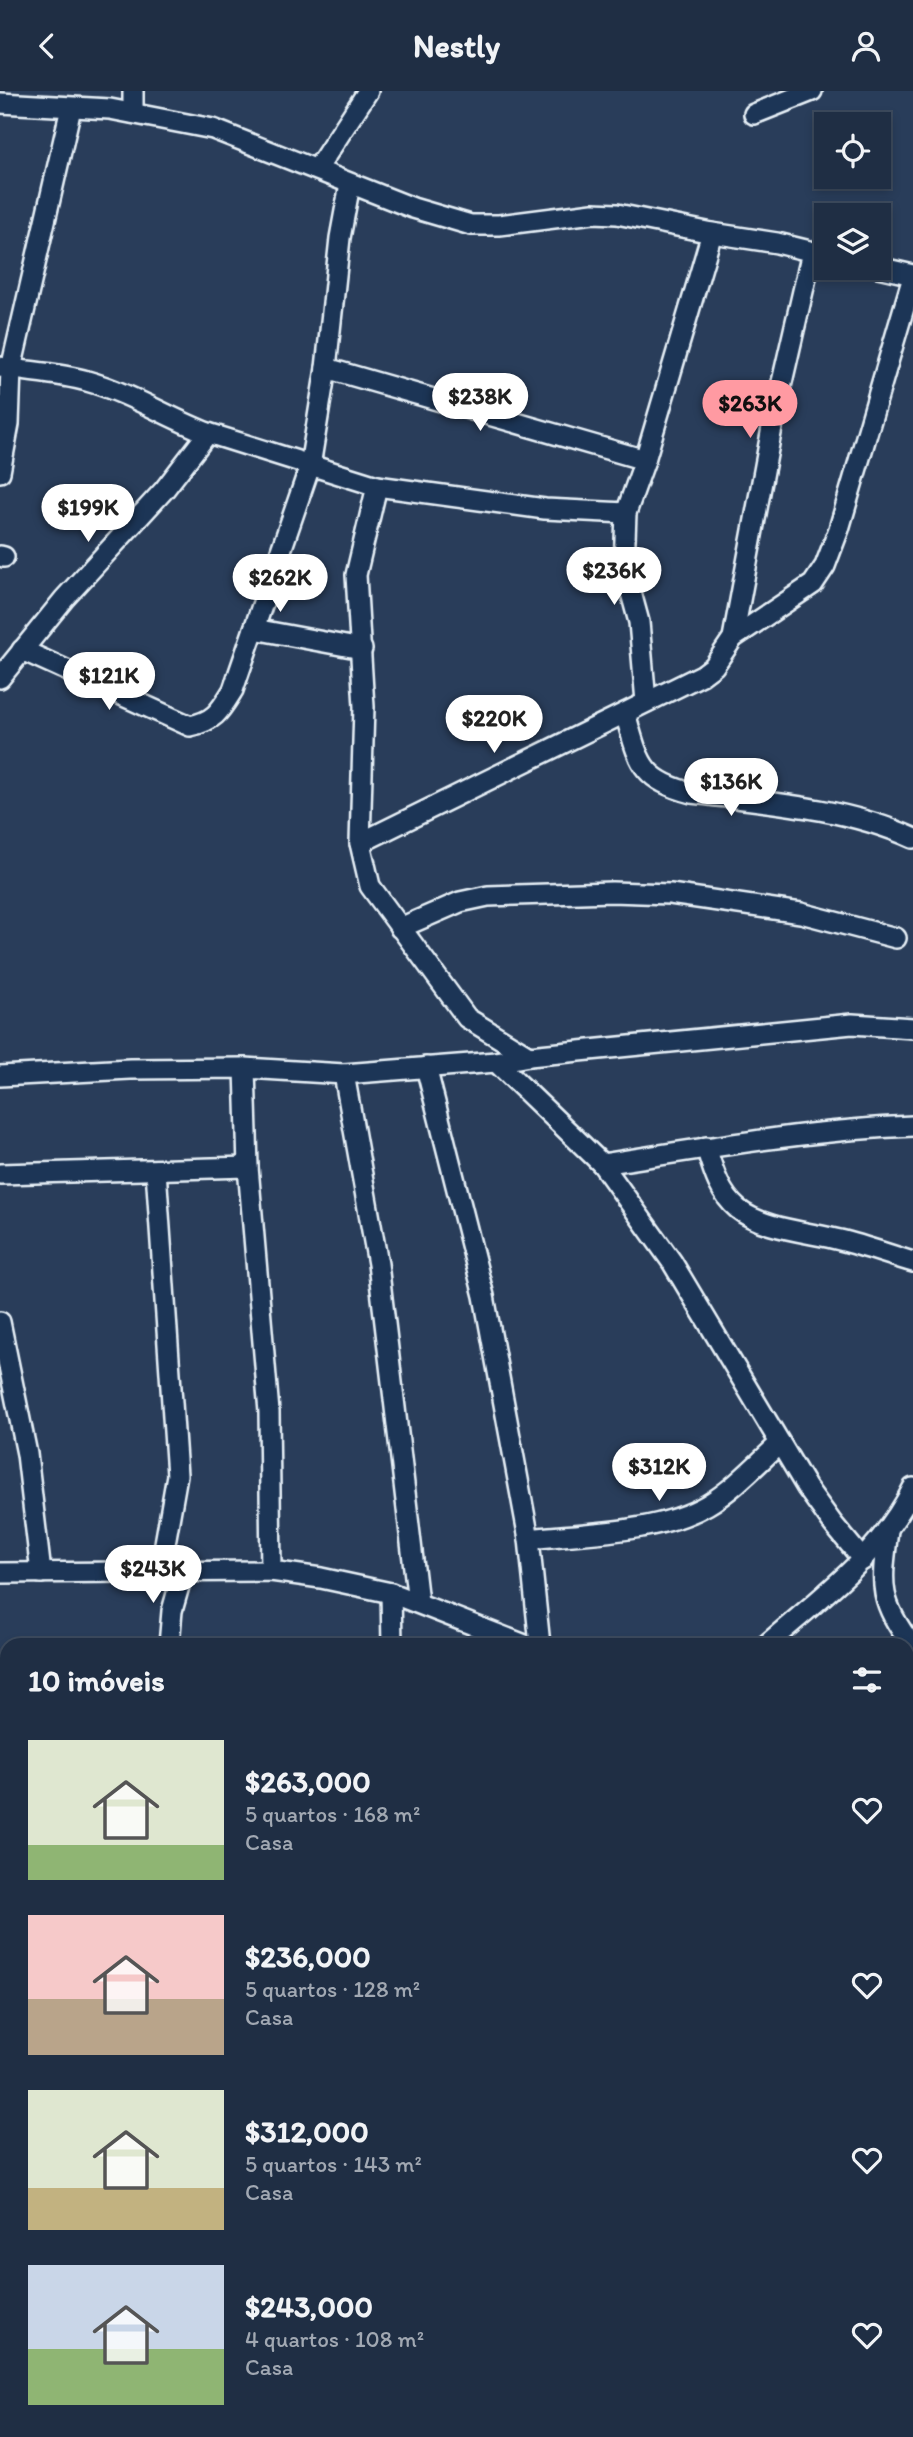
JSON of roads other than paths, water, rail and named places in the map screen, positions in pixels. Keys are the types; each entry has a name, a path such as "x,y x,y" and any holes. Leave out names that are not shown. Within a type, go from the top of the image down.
{"street":[{"path":"133,91 133,113"},
{"path":"317,169 368,91"},
{"path":"754,114 812,91"},
{"path":"0,103 110,109 213,129 413,208 471,225 499,225 593,213 617,214 777,243 814,253"},
{"path":"0,473 9,424 6,368 71,108"},
{"path":"22,650 190,726 213,718 221,709 233,690 310,466 326,368 333,293 351,184"},
{"path":"646,702 639,622 624,567 626,513 645,460 712,233"},
{"path":"360,843 702,675 714,666 733,638 813,584 825,566 839,529 913,276 891,270"},
{"path":"733,638 774,417 814,272"},
{"path":"6,368 85,380 132,397 208,433 377,486 545,509 626,513"},
{"path":"326,368 645,460"},
{"path":"0,678 64,599 164,490 208,433"},
{"path":"377,486 356,575 362,649 364,731 360,780 360,843 370,886 467,1018 529,1056"},
{"path":"254,629 362,649"},
{"path":"625,713 639,759 648,775 674,789 805,807 887,828 913,838"},
{"path":"400,928 460,902 488,896 624,893 670,894 801,913 896,938"},
{"path":"0,1076 130,1069 245,1068 344,1074 496,1062 529,1056 852,1024 913,1028"},
{"path":"496,1062 602,1164 673,1262 807,1488 863,1560"},
{"path":"426,1067 484,1296 529,1539 539,1638"},
{"path":"245,1068 248,1167 269,1412 271,1571"},
{"path":"344,1074 378,1264 418,1602"},
{"path":"602,1164 706,1147 847,1129 913,1126"},
{"path":"706,1147 716,1179 724,1194 754,1220 843,1241 913,1262"},
{"path":"0,1174 248,1167"},
{"path":"156,1170 177,1475 160,1572"},
{"path":"0,1322 27,1454 41,1573"},
{"path":"529,1539 642,1527 661,1524 689,1514 730,1489 780,1443"},
{"path":"774,1638 863,1560 889,1528 913,1488"},
{"path":"889,1528 882,1580 892,1618 906,1638"},
{"path":"0,1573 271,1571 321,1578 391,1593 508,1638"},
{"path":"170,1638 172,1611 183,1572"},
{"path":"391,1593 392,1638"}]}
